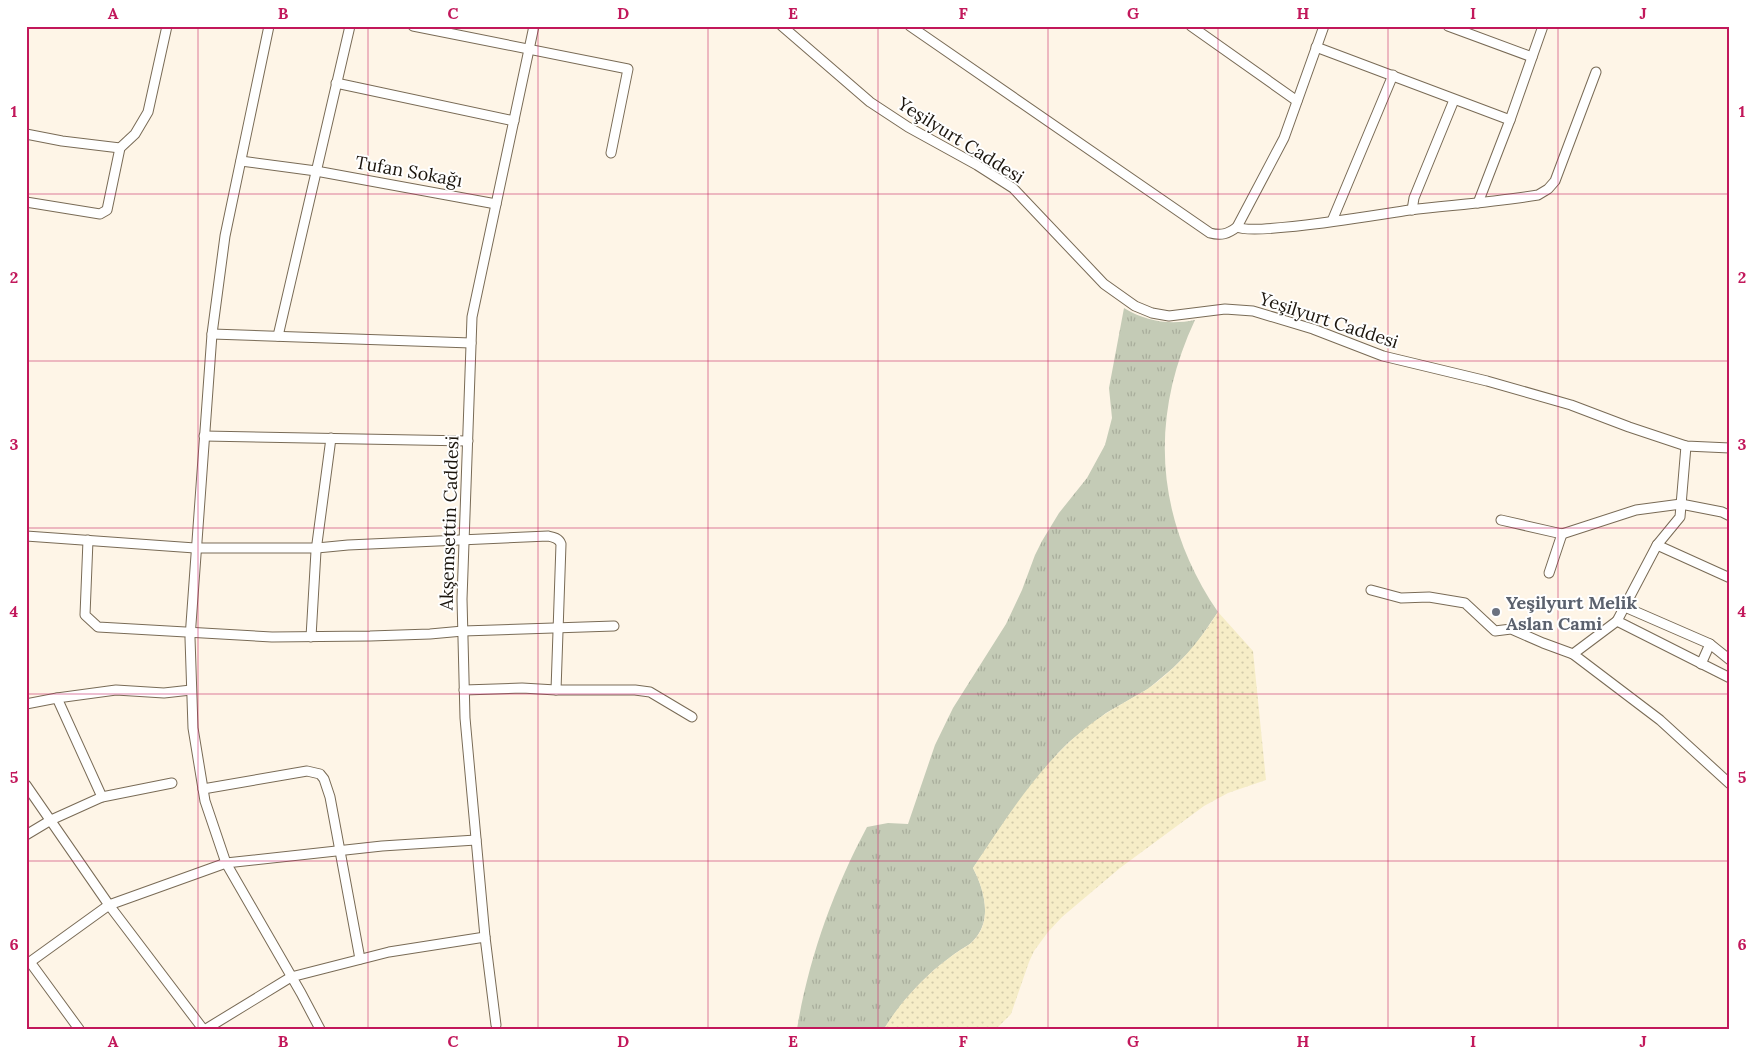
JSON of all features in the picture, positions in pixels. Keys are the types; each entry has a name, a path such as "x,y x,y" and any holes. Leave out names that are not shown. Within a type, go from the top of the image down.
{"street":[{"path":"26,202 103,213 107,210 120,148 134,134 148,112 167,26"},
{"path":"269,26 226,236 212,334 190,633 192,728 205,801 226,863 320,1029"},
{"path":"278,336 350,26"},
{"path":"412,26 628,69 611,152"},
{"name":"Akşemsettin Caddesi","path":"496,1025 485,937 464,690 464,539 472,317 534,26"},
{"name":"Yeşilyurt Caddesi","path":"782,26 870,102 908,127 977,165 1012,188 1104,284 1135,306 1152,313 1169,316 1224,309 1253,312 1313,329 1383,356 1487,381 1571,405 1686,446 1730,448"},
{"path":"910,26 1217,235 1225,234 1237,227 1284,138 1324,26"},
{"path":"1191,26 1297,101"},
{"path":"1448,26 1532,57"},
{"path":"1478,203 1543,26"},
{"path":"1316,47 1510,120"},
{"path":"1237,227 1246,230 1332,221 1538,195 1552,185 1596,72"},
{"path":"1332,221 1393,75"},
{"path":"336,83 514,121"},
{"path":"1412,210 1414,198 1454,100"},
{"path":"26,134 62,142 120,148"},
{"name":"Tufan Sokağı","path":"241,161 316,170 496,204"},
{"path":"212,334 472,343"},
{"path":"204,436 468,441"},
{"path":"311,637 317,548 331,438"},
{"path":"1574,654 1617,621 1657,545 1680,517 1686,446"},
{"path":"1501,520 1562,534 1636,510 1681,504 1722,512 1730,516"},
{"path":"1549,573 1562,534"},
{"path":"26,536 195,548 317,548 464,539 554,537 560,541 556,690"},
{"path":"88,540 84,615 98,627 190,633 311,637 413,635 463,631 614,626"},
{"path":"1657,545 1730,578"},
{"path":"1371,590 1401,598 1429,597 1465,602 1495,631 1510,628 1574,654 1660,720 1730,784"},
{"path":"1625,607 1710,644 1730,660"},
{"path":"1617,621 1730,678"},
{"path":"1701,664 1710,644"},
{"path":"464,690 522,688 635,690 650,692 692,717"},
{"path":"26,704 116,690 164,693 191,690"},
{"path":"57,698 102,797"},
{"path":"203,789 307,771 320,774 324,779 330,797 360,959"},
{"path":"26,836 51,820 102,797 172,783"},
{"path":"26,785 109,905 204,1029 291,977 390,952 485,937"},
{"path":"79,1029 28,959 109,905 226,863 340,851 476,840"}],"green space":[{"path":"1124,308 1141,316 1159,321 1195,320 1180,358 1170,395 1165,432 1166,469 1171,506 1182,542 1197,577 1218,612 1194,647 1173,668 1148,689 1106,713 1069,742 1058,753 1009,815 973,868 983,894 985,914 980,932 973,941 934,970 901,1005 884,1029 797,1029 815,950 843,875 867,827 888,823 908,824 935,745 953,708 1006,624 1042,541 1059,513 1087,478 1105,445 1112,418 1109,388"}],"sand":[{"path":"1218,612 1253,651 1266,780 1228,793 1204,806 1120,868 1062,917 1034,951 1011,1014 996,1029 884,1029 920,983 943,962 971,943 980,932 985,914 985,904 973,868 1036,778 1066,745 1090,725 1146,690 1167,674 1195,645"}],"place":[{"name":"Yeşilyurt Melik Aslan Cami","path":"1496,612"}]}
